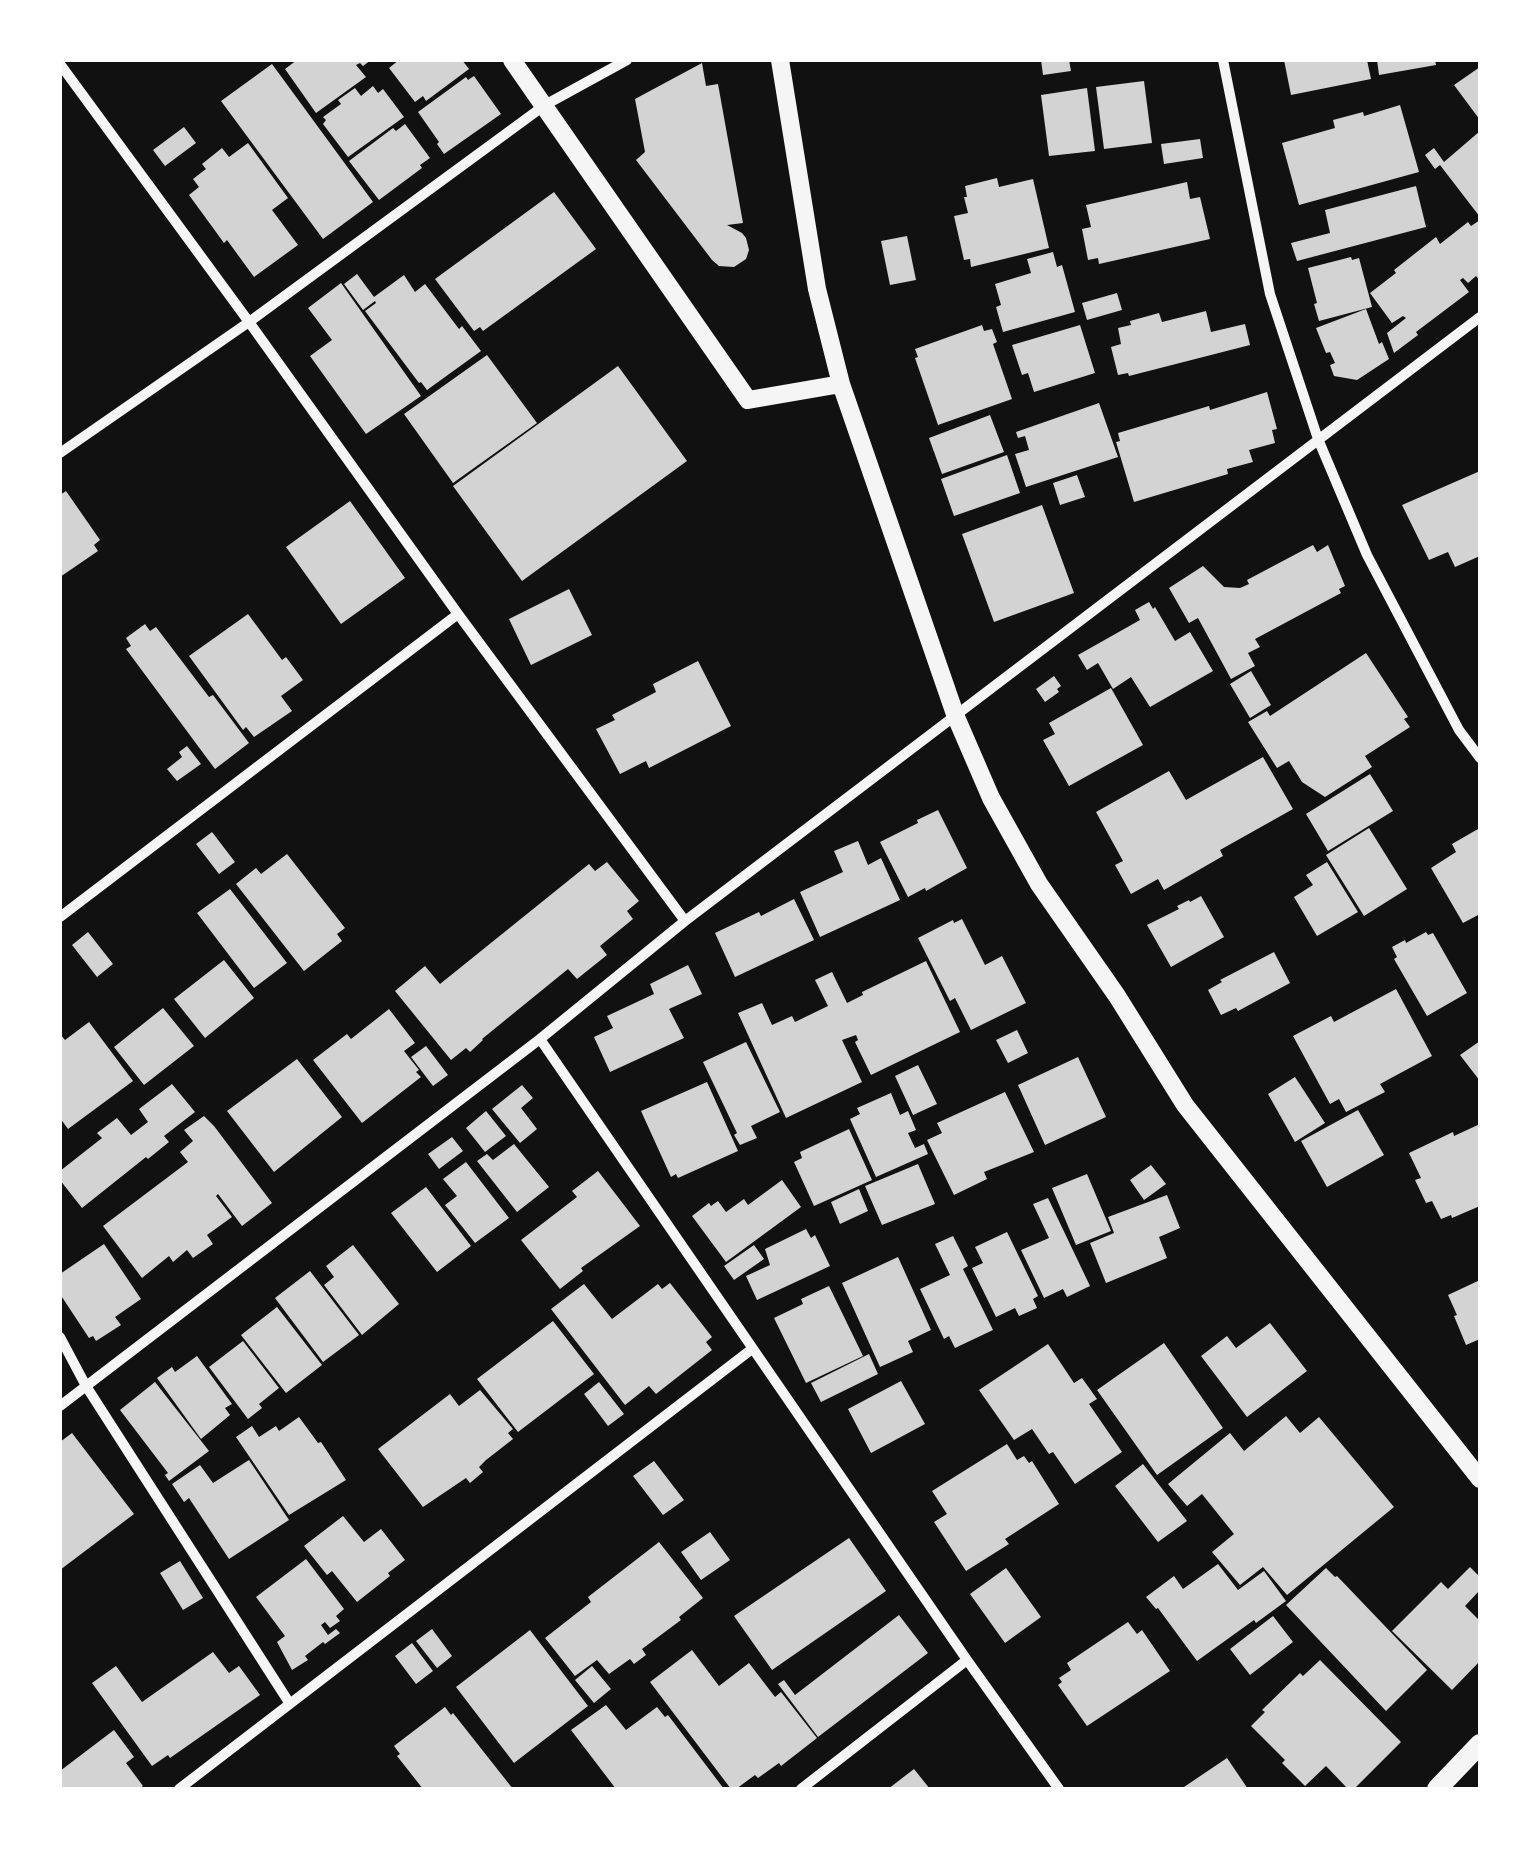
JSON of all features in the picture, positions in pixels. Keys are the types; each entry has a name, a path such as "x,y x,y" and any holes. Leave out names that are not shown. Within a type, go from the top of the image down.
{"main road":[{"path":"1437,1789 1480,1744"}],"street":[{"path":"512,60 748,400 841,384"},
{"path":"60,453 249,322 545,105 627,60"},
{"path":"780,60 817,289 841,384 956,717 991,798 1039,884 1185,1106 1480,1479"},
{"path":"1223,60 1270,294 1318,440 1368,555 1459,730 1480,758"},
{"path":"60,64 458,614 686,921"},
{"path":"60,1406 540,1040 686,921 1480,318"},
{"path":"60,917 458,614"},
{"path":"540,1040 1059,1789"},
{"path":"60,1337 86,1386 290,1704"},
{"path":"179,1789 752,1348"},
{"path":"801,1789 967,1660"}],"building":[{"path":"297,60 371,60 363,66 356,65 366,77 316,113 285,69"},
{"path":"399,60 462,60 469,69 426,101 423,96 415,102 389,68"},
{"path":"1041,60 1069,60 1071,71 1043,75"},
{"path":"1284,60 1367,60 1371,79 1291,95"},
{"path":"1377,60 1435,60 1436,65 1379,75"},
{"path":"702,63 706,86 718,84 743,223 727,225 742,233 749,250 746,259 734,267 719,266 712,260 636,160 645,152 635,99"},
{"path":"272,64 373,202 323,239 221,101"},
{"path":"1480,67 1480,120 1454,85"},
{"path":"474,76 501,114 444,154 418,112 466,77 468,80"},
{"path":"1144,81 1152,143 1104,149 1096,87"},
{"path":"373,86 378,93 383,89 404,117 348,157 323,124 323,117 355,88 361,96"},
{"path":"1087,88 1095,151 1049,156 1041,95"},
{"path":"1400,105 1419,172 1299,205 1282,143 1335,128 1333,120"},
{"path":"405,124 430,158 379,200 349,161 393,128 396,131"},
{"path":"184,127 196,143 165,166 153,150"},
{"path":"1480,131 1480,217 1440,165 1435,169 1425,155 1434,148 1444,162"},
{"path":"1200,139 1203,158 1164,164 1161,144"},
{"path":"248,143 288,198 272,210 298,245 254,277 189,195 199,187 193,179 206,169 202,164 222,148 229,157"},
{"path":"997,178 999,187 1033,179 1049,248 971,267 970,259 964,260 954,216 968,213 965,186"},
{"path":"1187,182 1190,199 1200,197 1210,239 1099,264 1098,258 1088,260 1082,229 1091,227 1086,205"},
{"path":"1416,186 1426,227 1297,261 1291,243 1330,233 1325,210"},
{"path":"554,192 596,249 483,331 480,327 474,331 435,279"},
{"path":"1480,220 1480,281 1476,276 1468,283 1460,280 1469,292 1394,353 1387,333 1406,318 1392,323 1370,293 1436,237 1440,244 1468,222 1471,226"},
{"path":"907,236 916,280 890,285 881,241"},
{"path":"1053,252 1057,267 1062,265 1075,312 1003,332 995,284 1031,273 1027,259"},
{"path":"1359,258 1372,307 1319,321 1308,268"},
{"path":"357,274 374,297 404,275 415,292 425,284 481,351 427,390 365,311 375,301 363,310 344,284"},
{"path":"341,283 421,396 366,434 310,356 332,340 308,308"},
{"path":"1117,293 1122,310 1087,320 1082,303"},
{"path":"1366,309 1389,359 1357,380 1334,376 1330,365 1335,363 1330,352 1326,353 1316,328"},
{"path":"1206,311 1211,332 1245,324 1250,345 1129,376 1118,375 1111,347 1121,344 1118,328 1159,313 1162,322"},
{"path":"982,325 984,331 992,329 997,342 993,344 1012,399 938,425 915,349"},
{"path":"1080,325 1095,373 1034,392 1028,373 1022,375 1012,345"},
{"path":"487,355 537,423 453,483 404,414"},
{"path":"618,366 687,461 522,581 453,486"},
{"path":"1267,392 1277,429 1272,430 1275,443 1249,450 1253,462 1227,469 1228,474 1134,502 1116,442 1120,441 1118,433"},
{"path":"1099,403 1118,457 1026,487 1015,454 1029,450 1025,436 1018,438 1016,432"},
{"path":"990,415 1004,452 942,474 929,438"},
{"path":"1007,455 1020,493 954,516 941,479"},
{"path":"1480,471 1480,556 1455,567 1448,552 1429,560 1402,505"},
{"path":"1077,475 1085,497 1060,505 1053,483"},
{"path":"66,491 100,540 94,545 98,551 60,577 60,495"},
{"path":"350,501 405,578 341,624 286,547"},
{"path":"1042,505 1074,593 994,622 962,534"},
{"path":"1313,545 1317,552 1328,545 1345,586 1339,589 1341,593 1255,639 1260,647 1248,653 1255,666 1231,679 1198,618 1189,623 1169,588 1203,566 1224,587 1240,588 1249,584 1247,580"},
{"path":"569,589 592,635 531,665 509,619"},
{"path":"1149,602 1175,641 1190,632 1213,671 1150,707 1131,677 1113,689 1098,663 1087,670 1078,655 1140,620 1135,610"},
{"path":"248,614 282,660 286,657 303,680 281,696 292,711 254,737 246,727 243,730 189,656"},
{"path":"145,624 150,631 156,627 249,743 215,769 126,649 131,646 126,638"},
{"path":"1366,653 1408,717 1404,719 1410,727 1365,756 1372,767 1325,797 1302,782 1289,761 1277,768 1248,722 1267,711 1270,716"},
{"path":"698,661 731,726 649,768 646,761 620,774 596,729 615,720 612,715 656,692 653,684"},
{"path":"1251,671 1271,705 1250,718 1230,684"},
{"path":"1054,676 1061,686 1059,692 1045,702 1036,689"},
{"path":"1111,688 1143,745 1069,786 1043,740 1055,734 1049,723"},
{"path":"187,746 201,764 177,781 167,769 182,757 179,752"},
{"path":"1263,757 1293,809 1220,850 1223,856 1164,890 1158,879 1131,894 1115,865 1123,861 1096,812 1169,771 1186,800"},
{"path":"1370,774 1393,811 1328,851 1306,814"},
{"path":"938,810 967,868 908,897 880,842"},
{"path":"1369,828 1407,889 1364,916 1326,855"},
{"path":"1478,829 1480,914 1463,923 1431,868 1456,852 1452,844"},
{"path":"212,832 235,862 219,874 196,844"},
{"path":"858,841 868,865 881,858 900,900 820,937 800,892 843,872 834,851"},
{"path":"287,854 345,928 337,934 342,941 304,971 236,884 256,868 261,874"},
{"path":"607,862 639,901 627,911 633,919 600,946 607,955 577,979 568,969 470,1052 466,1048 451,1060 395,991 425,966 440,984 589,864 595,871"},
{"path":"1327,862 1358,912 1317,936 1294,897 1313,885 1306,875"},
{"path":"230,889 287,963 254,988 197,913"},
{"path":"1201,896 1224,937 1171,967 1147,925"},
{"path":"794,899 814,940 735,977 715,933"},
{"path":"962,919 985,965 1002,956 1026,1003 971,1030 955,998 950,1001 918,938"},
{"path":"88,932 113,964 97,977 72,945"},
{"path":"1426,932 1433,933 1467,993 1427,1016 1394,959 1397,957 1392,947"},
{"path":"1274,952 1290,983 1238,1011 1236,1008 1221,1015 1208,990"},
{"path":"224,960 254,998 205,1038 174,999"},
{"path":"926,961 960,1032 871,1075 855,1042 856,1035 842,1040 862,1082 786,1118 738,1013 762,1003 772,1025 792,1016 795,1022 828,1006 815,980 832,972 847,1003"},
{"path":"688,965 702,994 669,1009 684,1038 610,1072 594,1037 613,1028 607,1016 654,994 650,984"},
{"path":"1396,989 1432,1056 1380,1084 1385,1092 1346,1112 1339,1099 1330,1104 1293,1036 1331,1016 1334,1022"},
{"path":"163,1008 194,1046 144,1085 114,1047"},
{"path":"389,1009 415,1043 404,1051 421,1077 362,1123 313,1060 347,1034 351,1039"},
{"path":"89,1022 133,1081 68,1129 60,1118 60,1034 65,1040"},
{"path":"1017,1030 1028,1053 1008,1063 996,1040"},
{"path":"1480,1041 1480,1081 1460,1055"},
{"path":"746,1042 780,1112 751,1126 757,1138 740,1145 703,1062"},
{"path":"426,1046 448,1075 433,1086 411,1057"},
{"path":"1078,1057 1106,1117 1045,1145 1018,1085"},
{"path":"297,1059 342,1117 274,1172 227,1111"},
{"path":"918,1065 937,1104 913,1115 895,1076"},
{"path":"1295,1077 1325,1123 1295,1142 1268,1094"},
{"path":"707,1082 738,1151 678,1178 676,1174 671,1177 641,1111"},
{"path":"172,1084 195,1112 164,1136 169,1142 82,1208 60,1180 60,1171 102,1138 97,1133 117,1118 131,1135 148,1122 139,1109"},
{"path":"522,1085 533,1098 521,1108 537,1129 520,1143 492,1109"},
{"path":"1005,1092 1034,1152 984,1172 987,1179 954,1195 927,1140 942,1133 937,1123"},
{"path":"891,1093 900,1115 908,1111 916,1130 908,1133 915,1148 924,1144 928,1154 876,1177 850,1119 860,1114 857,1108"},
{"path":"1358,1110 1384,1155 1327,1187 1301,1141"},
{"path":"486,1111 506,1136 485,1152 466,1128"},
{"path":"204,1116 272,1203 242,1226 218,1194 232,1217 207,1235 213,1244 193,1258 187,1250 173,1262 169,1256 142,1278 103,1226 188,1162 180,1152 193,1141 184,1130"},
{"path":"1480,1124 1480,1206 1441,1219 1432,1201 1426,1203 1415,1180 1421,1178 1409,1153"},
{"path":"849,1129 872,1180 814,1206 794,1162 802,1158 800,1152"},
{"path":"452,1137 463,1151 439,1169 428,1154"},
{"path":"514,1144 549,1187 517,1212 477,1161 487,1154 493,1160"},
{"path":"466,1162 509,1218 475,1243 445,1205 457,1196 443,1179"},
{"path":"918,1164 935,1204 882,1225 865,1186"},
{"path":"1151,1165 1166,1184 1144,1200 1130,1180"},
{"path":"598,1171 640,1226 581,1268 583,1271 560,1289 521,1240 577,1197 572,1191"},
{"path":"1087,1174 1111,1231 1076,1245 1052,1188"},
{"path":"782,1180 801,1207 726,1262 692,1216 718,1201 726,1212 744,1199 748,1205"},
{"path":"426,1187 471,1246 437,1272 391,1213"},
{"path":"859,1189 868,1211 840,1224 831,1202"},
{"path":"1167,1195 1180,1228 1159,1237 1167,1258 1106,1283 1090,1243 1114,1233 1108,1217"},
{"path":"1048,1198 1090,1286 1067,1297 1063,1289 1044,1298 1021,1250 1049,1238 1033,1204"},
{"path":"806,1229 811,1238 815,1235 830,1266 757,1300 746,1276 770,1265 765,1249"},
{"path":"1007,1232 1038,1296 1033,1299 1037,1308 1019,1316 1015,1308 996,1317 972,1268 983,1263 975,1247"},
{"path":"953,1236 968,1266 963,1269 993,1330 955,1348 949,1336 944,1339 920,1289 950,1275 935,1244"},
{"path":"104,1244 141,1299 115,1317 121,1325 96,1341 93,1336 89,1338 60,1294 60,1274"},
{"path":"353,1245 399,1304 362,1335 324,1285 334,1277 326,1266"},
{"path":"754,1245 764,1259 734,1280 724,1266"},
{"path":"898,1257 931,1330 908,1341 913,1352 880,1367 842,1283"},
{"path":"310,1271 359,1335 323,1362 275,1298"},
{"path":"1480,1280 1480,1339 1466,1345 1448,1295"},
{"path":"670,1283 712,1337 706,1342 712,1350 656,1394 649,1386 625,1405 551,1309 584,1284 612,1319 658,1284 662,1289"},
{"path":"829,1286 863,1356 806,1383 774,1318"},
{"path":"277,1307 322,1365 286,1393 241,1335"},
{"path":"553,1321 594,1374 518,1432 477,1379"},
{"path":"1270,1323 1307,1371 1247,1417 1201,1356 1227,1336 1236,1348"},
{"path":"243,1341 279,1388 248,1419 209,1367"},
{"path":"1164,1343 1223,1428 1157,1475 1097,1390"},
{"path":"1048,1344 1074,1383 1082,1378 1097,1399 1089,1404 1122,1452 1075,1484 1032,1429 1014,1440 979,1390"},
{"path":"869,1354 878,1374 821,1402 811,1383"},
{"path":"197,1356 232,1404 225,1408 230,1415 201,1439 157,1378 172,1367 175,1372"},
{"path":"901,1381 925,1424 871,1453 848,1409"},
{"path":"155,1382 209,1451 169,1481 165,1475 168,1473 120,1410"},
{"path":"599,1382 624,1414 608,1426 584,1394"},
{"path":"480,1390 513,1429 508,1433 513,1439 479,1467 483,1472 470,1483 466,1478 423,1507 378,1449 450,1394 459,1406"},
{"path":"1286,1416 1300,1433 1319,1417 1394,1507 1287,1595 1263,1567 1240,1585 1212,1552 1234,1534 1202,1494 1187,1506 1168,1484 1230,1433 1244,1451"},
{"path":"299,1417 346,1480 289,1515 236,1437 252,1426 259,1437 276,1426 279,1431"},
{"path":"72,1433 134,1514 60,1570 60,1442"},
{"path":"1007,1444 1017,1460 1024,1456 1029,1463 1032,1461 1059,1504 1005,1539 1009,1544 966,1571 934,1522 947,1514 932,1491"},
{"path":"249,1460 289,1520 229,1559 189,1498 184,1502 172,1484 200,1465 213,1483"},
{"path":"654,1461 684,1500 663,1515 633,1476"},
{"path":"1143,1464 1187,1521 1158,1542 1115,1486"},
{"path":"343,1516 364,1542 381,1529 405,1560 357,1602 332,1571 327,1575 304,1546"},
{"path":"710,1532 730,1560 701,1580 681,1552"},
{"path":"849,1538 886,1591 772,1670 734,1616"},
{"path":"659,1542 703,1598 642,1649 646,1655 634,1664 630,1659 609,1674 597,1660 575,1676 545,1638 591,1602 588,1597"},
{"path":"306,1559 344,1609 336,1616 340,1621 330,1628 325,1622 321,1625 328,1635 336,1629 340,1633 323,1642 305,1656 308,1660 292,1670 277,1642 285,1636 256,1597"},
{"path":"180,1561 203,1598 183,1610 160,1573"},
{"path":"1218,1564 1238,1590 1264,1571 1286,1601 1197,1661 1146,1597 1174,1576 1183,1589"},
{"path":"1470,1567 1480,1577 1480,1590 1465,1606 1480,1621 1480,1661 1452,1690 1392,1631 1441,1582 1448,1589"},
{"path":"1006,1568 1041,1617 1005,1643 970,1594"},
{"path":"1326,1568 1427,1670 1386,1711 1286,1605"},
{"path":"899,1615 928,1653 818,1737 778,1684 784,1680 795,1695"},
{"path":"1273,1616 1293,1642 1250,1675 1230,1649"},
{"path":"1128,1622 1137,1634 1142,1630 1170,1671 1087,1726 1058,1685 1062,1682 1059,1678 1071,1670 1067,1663"},
{"path":"432,1629 452,1656 437,1668 416,1641"},
{"path":"530,1630 588,1706 514,1763 456,1687"},
{"path":"412,1643 433,1671 416,1684 395,1656"},
{"path":"692,1650 719,1686 749,1663 775,1697 781,1692 817,1738 781,1766 779,1763 758,1778 755,1775 731,1789 650,1682"},
{"path":"213,1652 229,1673 239,1666 260,1695 170,1758 168,1755 152,1766 92,1683 116,1666 142,1702"},
{"path":"1320,1660 1401,1742 1354,1789 1348,1789 1326,1766 1305,1786 1251,1726 1300,1673 1303,1676"},
{"path":"592,1666 611,1689 594,1703 575,1680"},
{"path":"606,1705 626,1730 657,1707 665,1717 668,1715 724,1789 616,1789 571,1730"},
{"path":"445,1707 513,1789 423,1789 397,1756 400,1754 394,1746"},
{"path":"114,1730 134,1757 126,1763 143,1786 60,1789 60,1771"},
{"path":"1227,1758 1248,1789 1181,1789"},
{"path":"914,1769 930,1789 888,1789"}]}
